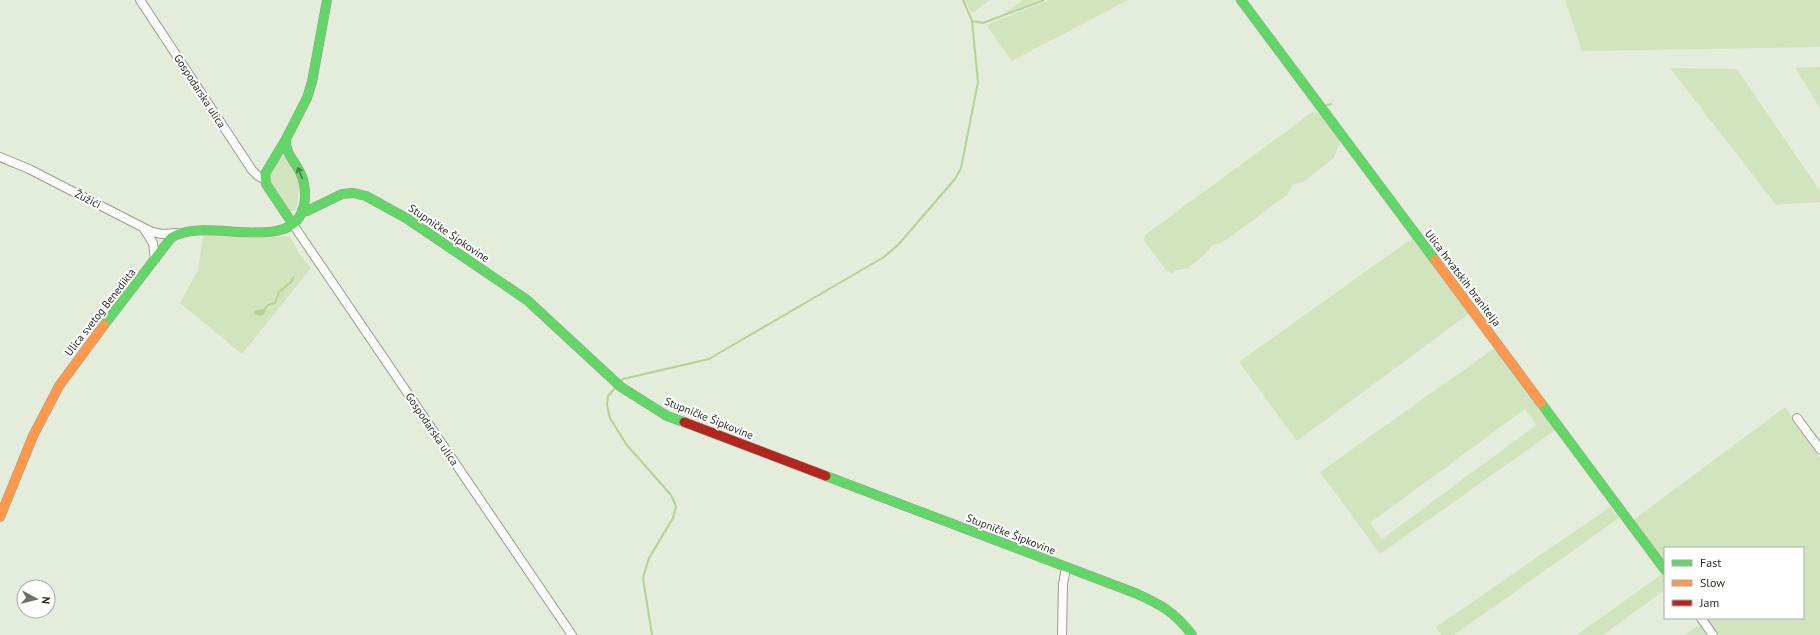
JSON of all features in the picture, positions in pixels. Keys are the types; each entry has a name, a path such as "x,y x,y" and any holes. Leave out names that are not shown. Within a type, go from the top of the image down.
{"street":[{"name":"Gospodarska ulica","path":"140,0 252,170 264,179"},
{"path":"292,223 264,179 267,169 286,139 307,98 312,82 327,0"},
{"name":"Ulica hrvatskih branitelja","path":"1241,0 1664,569"},
{"path":"178,233 196,230 272,232 279,230 297,219 302,210 304,191 303,182 300,173 286,151 286,139"},
{"name":"Žužići","path":"0,157 29,169 144,228 162,234 178,233"},
{"name":"Stupničke Šipkovine","path":"302,210 307,211 342,194 353,193 366,196 406,218 527,300 619,385 667,416 1135,593 1161,604 1177,614 1192,635"},
{"name":"Gospodarska ulica","path":"292,223 572,635"},
{"path":"144,228 153,243 155,260"},
{"name":"Ulica svetog Benedikta","path":"0,517 33,436 59,386 91,341 171,238 178,233"},
{"path":"1797,418 1820,449"},
{"path":"1062,635 1063,584 1066,568"},
{"path":"1702,619 1713,635"}],"shaded area":[{"path":"964,0 990,0 972,13"},
{"path":"1022,0 1039,0 1004,14"},
{"path":"1050,0 1128,0 1012,61 986,25"},
{"path":"1565,0 1820,0 1820,47 1582,51"},
{"path":"1820,67 1820,108 1795,68"},
{"path":"1670,68 1737,69 1820,191 1820,202 1776,205"},
{"path":"1316,112 1323,116 1340,142 1334,158 1303,182 1294,184 1287,195 1229,238 1221,243 1211,246 1187,269 1177,270 1172,273 1167,271 1144,241 1145,235 1311,113"},
{"path":"280,156 284,156 287,159 300,183 297,205 294,211 290,211 269,182 270,169"},
{"path":"203,234 290,237 300,255 311,268 242,354 180,303 198,270"},
{"path":"1414,237 1470,313 1297,441 1239,362"},
{"path":"265,309 265,313 261,316 254,314 255,310"},
{"path":"1496,347 1557,429 1380,554 1320,472","holes":["1525,409 1536,425 1382,539 1370,523"]},
{"path":"1785,407 1820,457 1820,635 1719,635 1707,619 1804,619 1804,547 1664,547 1664,563 1632,521"},
{"path":"1610,507 1619,518 1454,635 1441,635 1436,627"},
{"path":"1662,574 1664,577 1664,591 1603,635 1577,635"},
{"path":"1700,625 1707,635 1684,635"}],"waterway":[{"path":"620,382 623,379 709,359 884,257 898,245 955,179 961,168 978,82 972,21 963,0"},
{"path":"972,21 983,23 1044,0"},
{"path":"1327,105 1331,104"},
{"path":"265,309 268,305 275,303 279,292 291,282 294,277"},
{"path":"616,387 608,396 607,405 610,418 626,444 671,495 676,506 673,518 649,558 643,578 652,635"}],"traffic: fast":[{"path":"292,223 266,184 265,174 286,139 307,98 312,82 327,0"},
{"path":"1241,0 1435,260"},
{"path":"104,325 171,238 185,232 202,230 260,232 277,231 292,225 301,214 305,193 304,182 298,168 288,152 286,139"},
{"path":"302,210 307,211 342,194 353,193 366,196 406,218 527,300 621,387 667,416 684,422"},
{"path":"1541,403 1664,569"},
{"path":"826,476 1135,593 1152,601 1173,615 1192,635"}],"traffic: slow":[{"path":"1435,260 1541,403"},
{"path":"0,517 33,436 59,386 104,325"}],"traffic: jam":[{"path":"684,422 826,476"}]}
